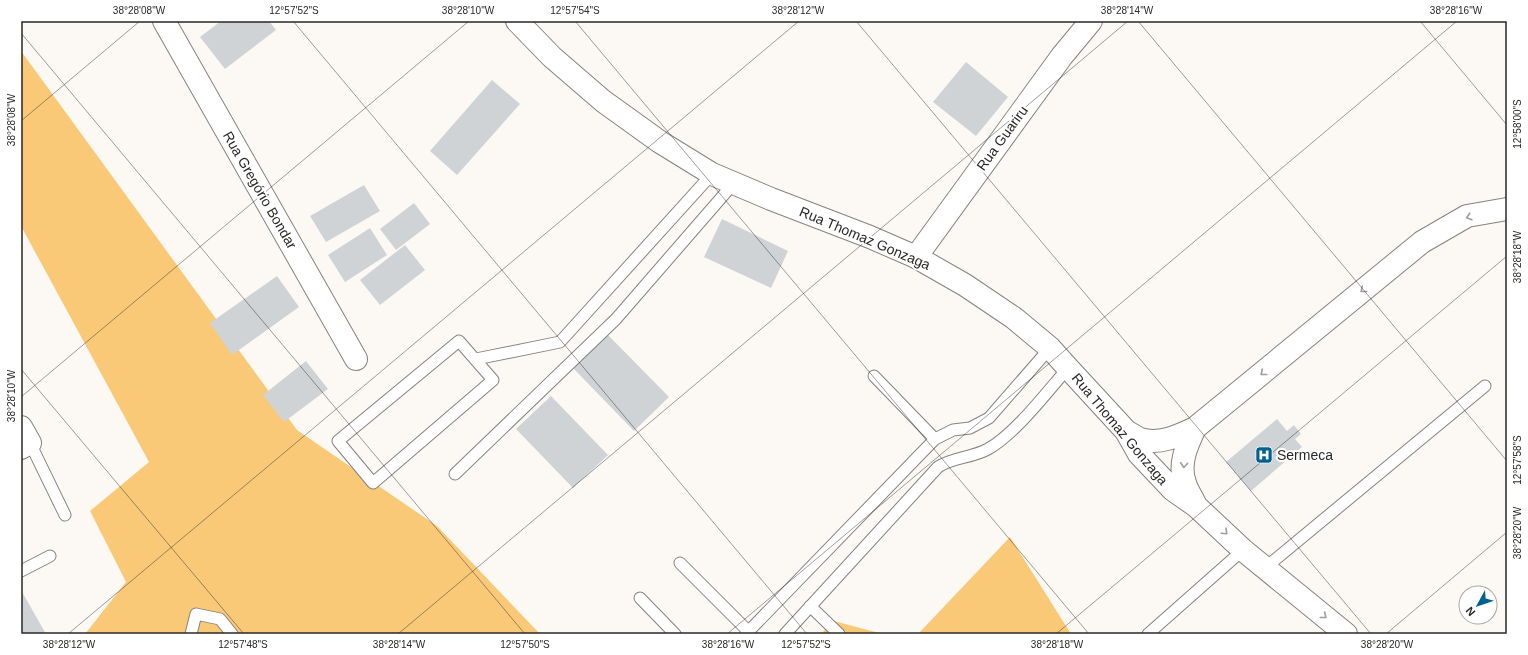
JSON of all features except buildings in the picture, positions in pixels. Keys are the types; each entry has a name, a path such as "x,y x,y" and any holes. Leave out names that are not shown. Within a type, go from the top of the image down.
{"main road":[{"name":"Rua Gregório Bondar","path":"164,21 356,359"},
{"name":"Rua Thomaz Gonzaga","path":"517,21 552,57 603,101 660,142 712,174 916,257 965,285 1014,318 1050,348 1126,431 1139,454 1173,490 1196,506 1243,550 1346,634"},
{"name":"Rua Guariru","path":"916,257 1062,56 1091,21"},
{"path":"1126,431 1140,439 1159,440 1177,437 1195,428 1422,242 1467,216 1507,209"},
{"path":"1195,428 1186,448 1183,466 1184,482 1196,506"}],"lane":[{"path":"476,359 560,342 712,174"},
{"path":"455,474 616,319 734,183"},
{"path":"459,341 476,359 493,380 373,483 338,441 459,341"},
{"path":"680,563 747,633 935,439 953,430 970,428 989,418 1050,348"},
{"path":"785,634 938,467 950,461 987,450 1015,427 1068,368"},
{"path":"874,376 935,439"},
{"path":"1265,568 1485,386"},
{"path":"24,439 66,515"},
{"path":"1148,634 1243,550"},
{"path":"21,572 50,556"},
{"path":"640,598 675,634"},
{"path":"810,606 839,634"},
{"path":"191,634 196,614 220,620 232,634"}],"shaded area":[{"path":"21,51 297,430 437,526 540,634 85,634 126,582 90,511 149,462 21,226"},
{"path":"1010,537 1071,634 918,634"},
{"path":"830,620 883,634 822,634"}],"place":[{"name":"Sermeca","path":"1264,455"}]}
